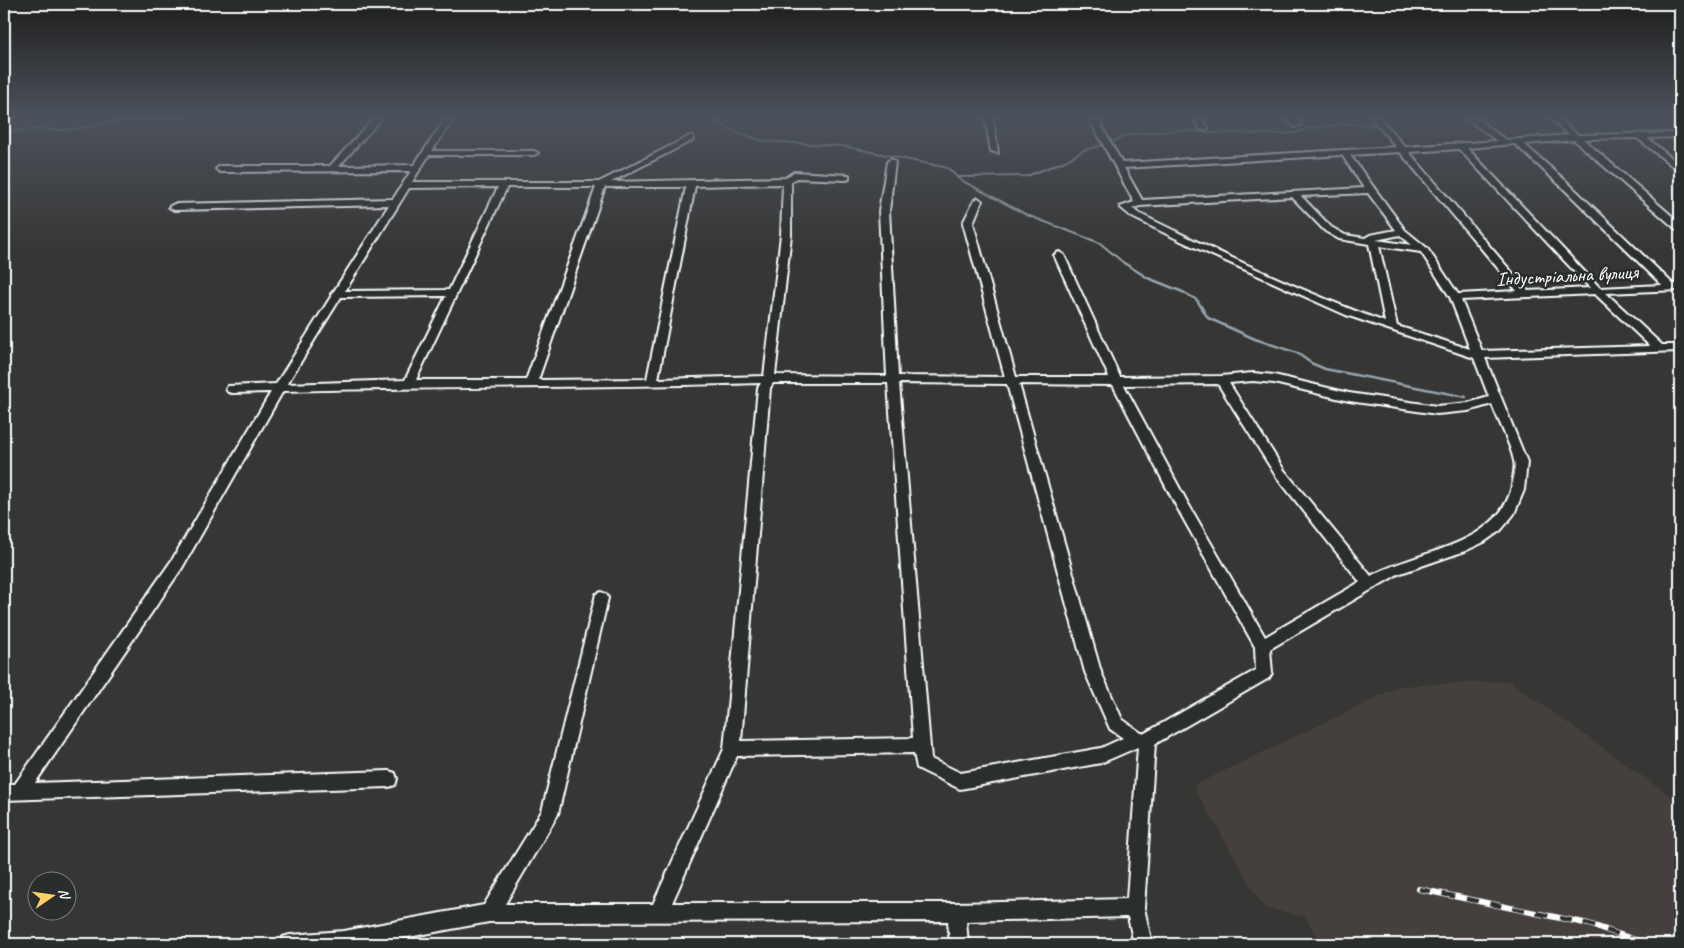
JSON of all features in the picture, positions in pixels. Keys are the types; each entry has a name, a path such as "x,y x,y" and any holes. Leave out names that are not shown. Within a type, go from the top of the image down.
{"street":[{"path":"332,168 337,162"},
{"path":"12,792 177,564 278,388 420,162"},
{"path":"531,383 602,183 643,162"},
{"path":"891,162 884,212 893,380 923,763 960,781 1101,755 1142,740 1264,673 1262,646 1116,381 1080,307 1059,255"},
{"path":"1116,162 1139,203"},
{"path":"1118,166 1184,162"},
{"path":"1262,646 1393,570 1416,560 1468,546 1501,524 1513,505 1521,483 1521,462 1455,297 1424,250 1402,232 1351,162"},
{"path":"1416,162 1526,295"},
{"path":"1476,162 1598,291 1660,348"},
{"path":"1540,162 1675,287"},
{"path":"1606,162 1680,228"},
{"path":"220,169 417,168"},
{"path":"406,185 691,184 787,181 794,175 846,177"},
{"path":"658,914 732,749 764,388 768,379 786,235 787,181"},
{"path":"652,383 691,184"},
{"path":"409,384 503,186"},
{"path":"1370,190 1139,203 1125,207 1135,215 1186,240 1350,313 1477,355 1680,348"},
{"path":"1294,194 1328,230 1342,237 1424,250"},
{"path":"174,207 395,202"},
{"path":"978,202 968,223 1093,672 1116,724 1142,740"},
{"path":"1358,240 1402,232"},
{"path":"1374,242 1392,328"},
{"name":"Індустріальна вулиця","path":"1455,297 1675,287"},
{"path":"336,294 452,293"},
{"path":"232,389 409,384 652,383 768,379 1116,381 1220,380 1253,377 1274,379 1348,398 1437,410 1468,407 1496,399"},
{"path":"1220,380 1242,410 1280,473 1369,583"},
{"path":"489,913 550,814 601,598"},
{"path":"1142,740 1135,908 1143,944"},
{"path":"732,749 921,745"},
{"path":"12,792 389,779"},
{"path":"290,944 343,942 489,913 956,912 1135,908"},
{"path":"956,912 959,944"}],"shaded area":[{"path":"1509,681 1680,803 1680,944 1320,944 1306,917 1264,908 1193,786 1400,686"}],"waterway":[{"path":"921,162 948,168 959,179 1027,215 1100,243 1125,264"},
{"path":"958,177 1027,176 1062,162"},
{"path":"1124,263 1148,278 1183,292 1197,300 1208,318 1255,339 1297,353 1311,363 1325,369 1466,397"}],"railway":[{"path":"1419,889 1589,924 1647,944"}]}
